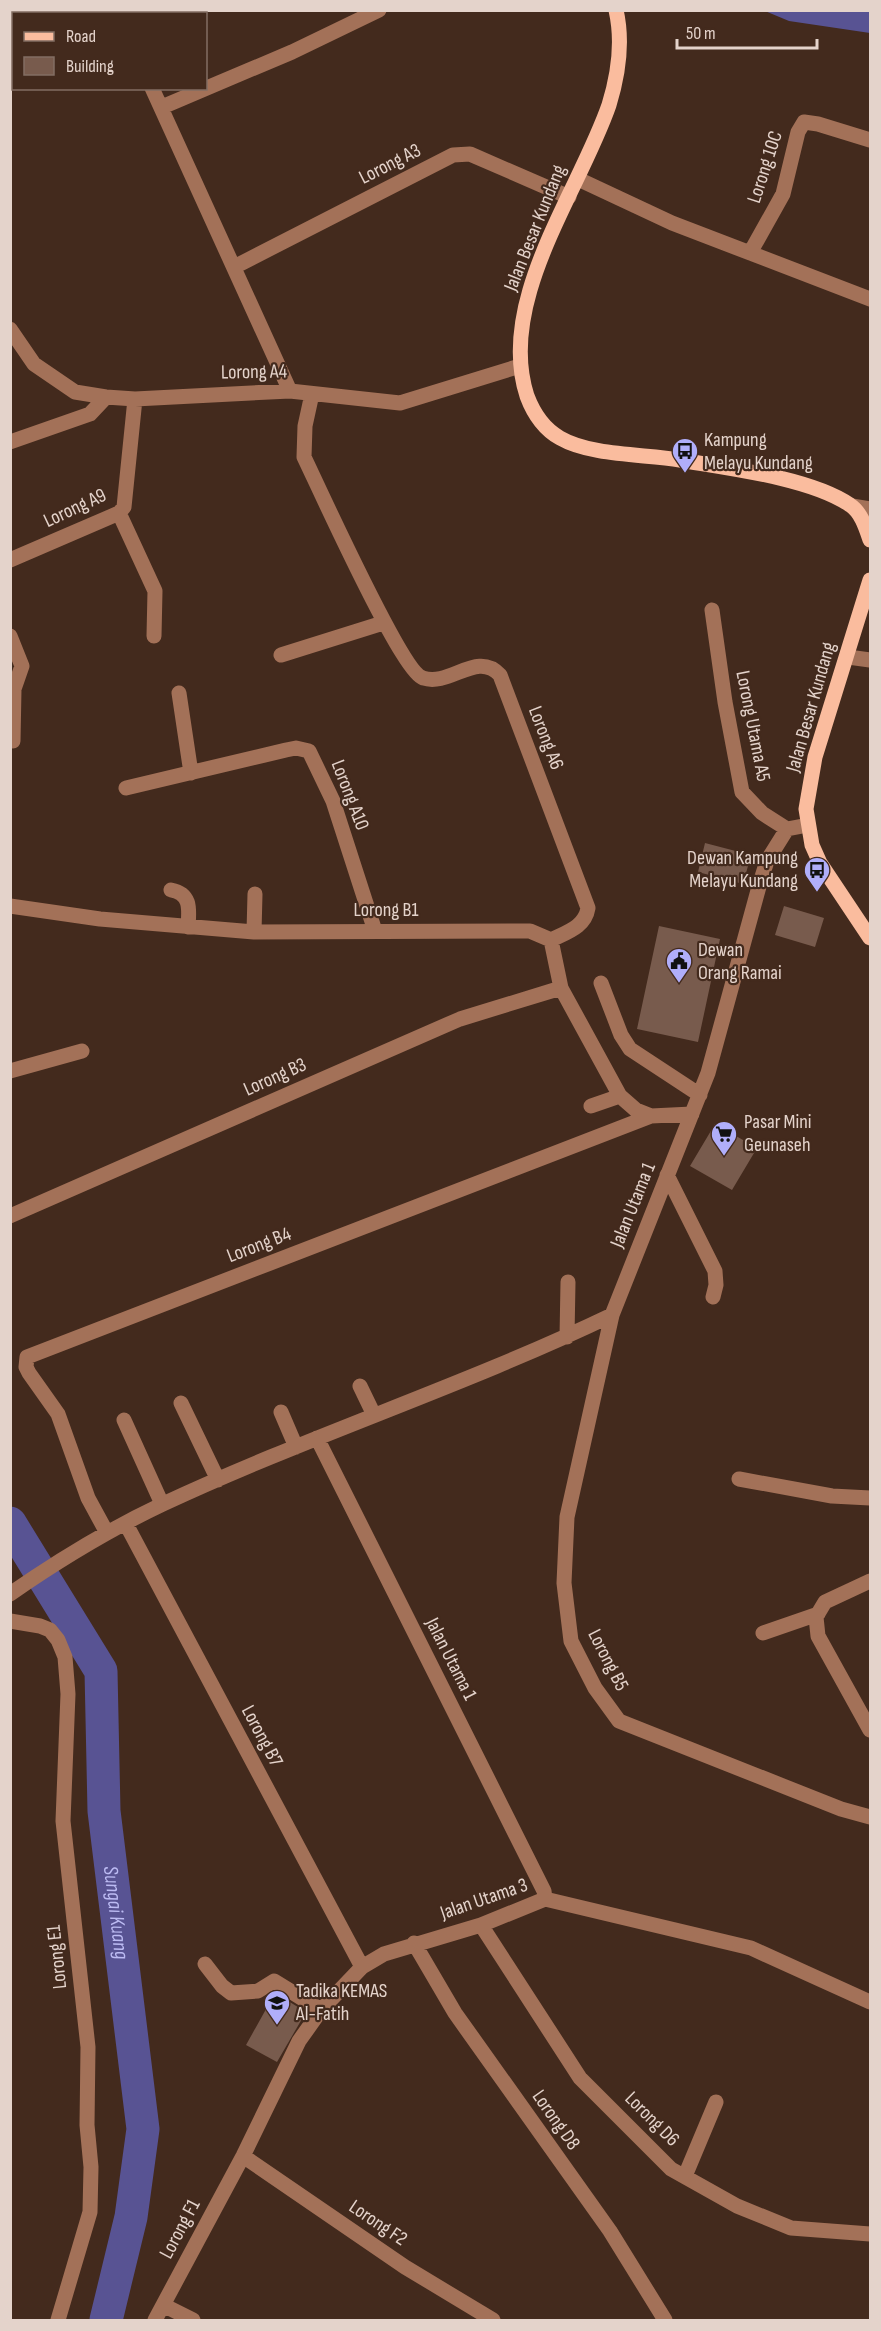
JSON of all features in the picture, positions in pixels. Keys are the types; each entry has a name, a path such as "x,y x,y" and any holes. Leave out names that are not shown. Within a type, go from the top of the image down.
{"main road":[{"name":"Jalan Besar Kundang","path":"616,10 619,33 616,74 609,102 579,178 539,265 526,303 520,366 528,398 540,420 560,438 581,447 725,467 813,488 852,506"},
{"path":"852,506 870,540"},
{"name":"Jalan Besar Kundang","path":"870,586 815,757 806,809 808,825 820,863 870,938"}],"street":[{"path":"207,88 292,52 379,10"},
{"path":"153,90 290,391"},
{"path":"162,107 202,90"},
{"name":"Lorong 10C","path":"750,253 783,194 798,132 804,122 870,140"},
{"name":"Lorong A3","path":"234,267 453,155 470,154 569,197"},
{"path":"579,178 672,224 870,299"},
{"name":"Lorong A4","path":"10,329 34,364 75,392 106,397 135,399 290,391 400,403 520,366"},
{"name":"Lorong A6","path":"312,394 305,426 304,457 383,623 413,671 421,678 432,680 482,665 493,668 500,675 588,908 587,917 582,924 551,940"},
{"path":"10,442 90,414 106,397"},
{"name":"Lorong A9","path":"10,560 119,513 126,500 135,399"},
{"path":"852,506 870,509"},
{"path":"119,513 154,591 154,636"},
{"name":"Lorong Utama A5","path":"712,610 724,702 742,792 762,813 787,829"},
{"path":"281,655 383,623"},
{"path":"10,636 22,666 14,689 13,741"},
{"path":"848,657 870,660"},
{"path":"179,693 191,773"},
{"name":"Lorong A10","path":"126,788 286,750 297,748 309,751 333,801 375,931"},
{"path":"787,829 808,825"},
{"name":"Jalan Utama 1","path":"612,1315 700,1095 733,989 767,861 787,829"},
{"path":"171,890 184,894 189,902 188,927"},
{"path":"254,932 255,894"},
{"name":"Lorong B1","path":"10,906 100,919 254,932 530,931 551,940"},
{"path":"551,940 561,988 620,1096 636,1110 651,1116"},
{"path":"601,983 621,1035 630,1049 700,1095"},
{"name":"Lorong B3","path":"10,1216 460,1019 561,988"},
{"path":"10,1071 82,1052"},
{"path":"591,1106 620,1096"},
{"name":"Lorong B4","path":"107,1533 88,1498 58,1414 26,1367 27,1357 651,1116 692,1114"},
{"path":"667,1175 715,1271 716,1285 712,1297"},
{"path":"567,1337 568,1282"},
{"path":"11,1593 59,1561 162,1504 317,1438 567,1337 612,1315"},
{"name":"Lorong B5","path":"612,1315 567,1517 564,1583 571,1641 595,1688 619,1721 841,1809 870,1817"},
{"path":"360,1386 374,1415"},
{"path":"182,1403 218,1480"},
{"path":"281,1412 296,1447"},
{"path":"124,1420 162,1504"},
{"name":"Jalan Utama 1","path":"317,1438 544,1891 545,1899"},
{"path":"738,1479 832,1496 870,1498"},
{"name":"Lorong B7","path":"126,1524 362,1967"},
{"path":"870,1581 825,1602 818,1614 818,1636 870,1730"},
{"path":"763,1632 818,1614"},
{"name":"Lorong E1","path":"10,1621 50,1630 58,1640 65,1657 69,1694 63,1821 88,2047 87,2125 91,2178 90,2212 58,2320"},
{"name":"Jalan Utama 3","path":"243,2156 299,2041 321,2010 362,1967 384,1954 414,1943 481,1925 545,1899 751,1948 870,2002"},
{"name":"Lorong D6","path":"481,1925 580,2078 671,2169 737,2206 790,2228 870,2234"},
{"name":"Lorong D8","path":"414,1943 455,2013 610,2231 665,2320"},
{"path":"205,1964 222,1986 231,1993 258,1991 274,1981 321,2010"},
{"path":"685,2176 716,2102"},
{"name":"Lorong F1","path":"155,2320 243,2156"},
{"name":"Lorong F2","path":"243,2156 405,2267 489,2320"},
{"path":"163,2305 194,2320"}],"shaded area":[{"path":"765,11 870,11 870,33 789,21"}],"building":[{"path":"705,843 751,855 743,884 698,872"},
{"path":"784,906 824,918 815,947 775,935"},
{"name":"Dewan Orang Ramai","path":"659,926 720,939 698,1042 637,1029"},
{"name":"Pasar Mini Geunaseh","path":"715,1124 757,1148 732,1190 690,1166"},
{"name":"Tadika KEMAS Al-Fatih","path":"275,1993 306,2012 277,2062 246,2045"}],"waterway":[{"name":"Sungai Kuang","path":"10,1523 101,1671 104,1811 143,2129 131,2217 106,2320"}],"place":[{"name":"Kampung Melayu Kundang","path":"685,474"},
{"name":"Dewan Kampung Melayu Kundang","path":"817,893"},
{"name":"Dewan Orang Ramai","path":"679,984"},
{"name":"Pasar Mini Geunaseh","path":"724,1157"},
{"name":"Tadika KEMAS Al-Fatih","path":"277,2026"}]}
